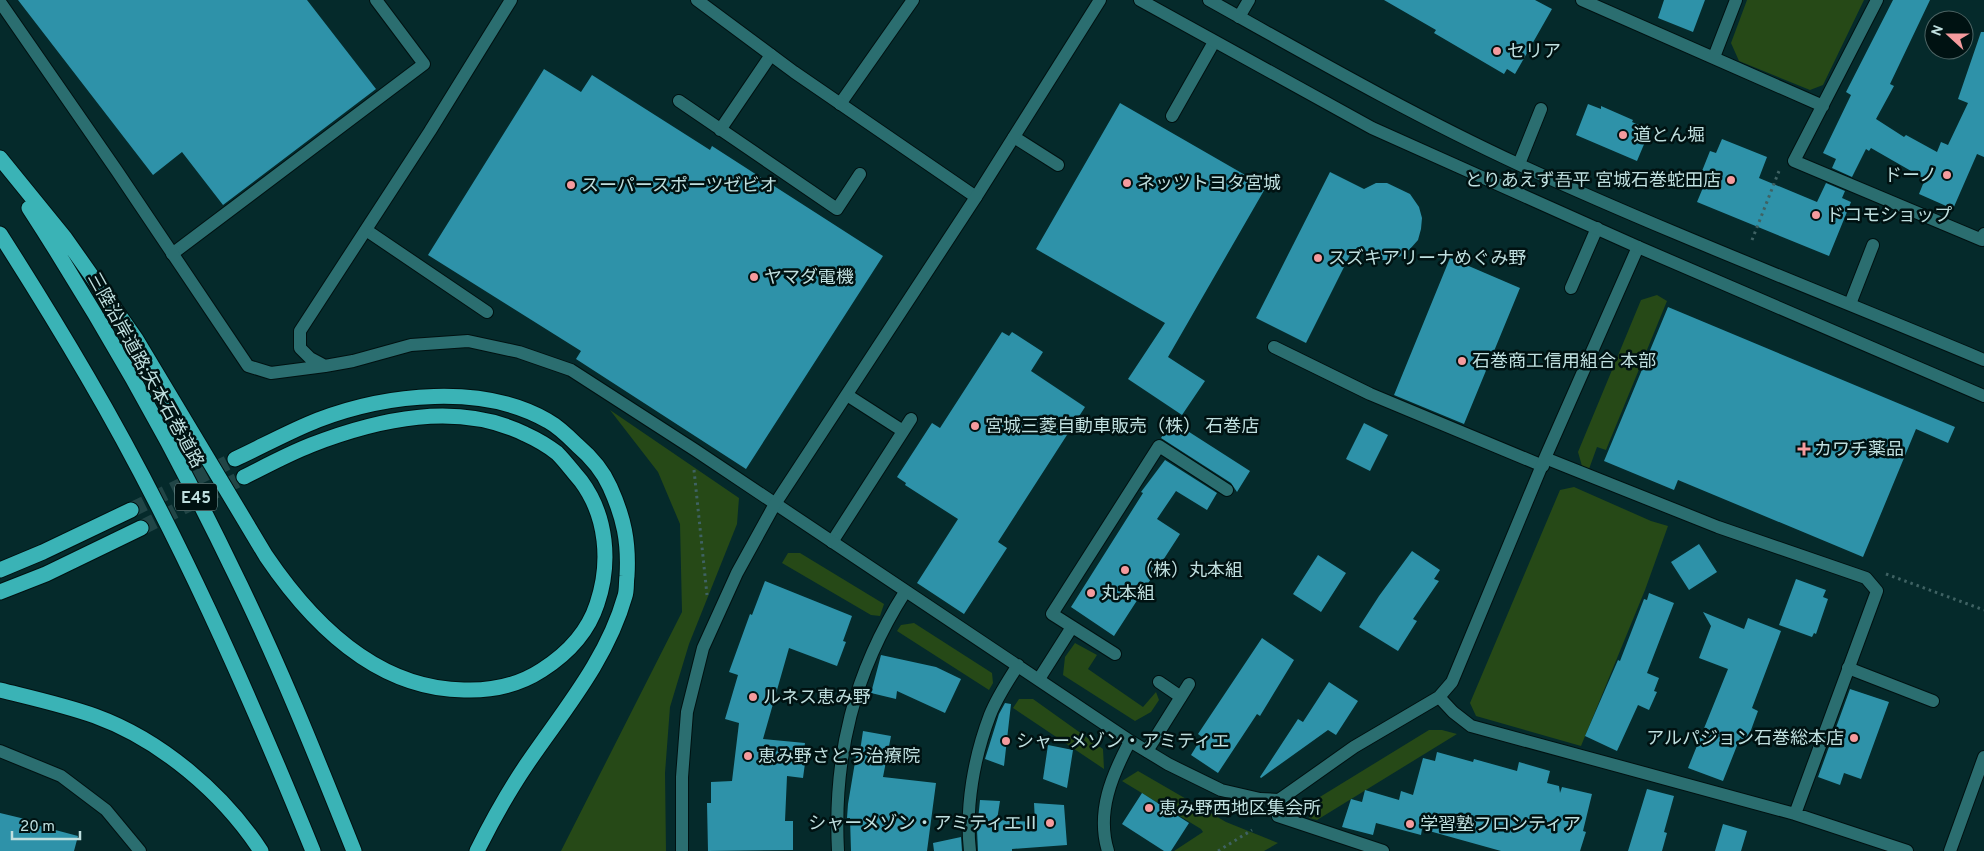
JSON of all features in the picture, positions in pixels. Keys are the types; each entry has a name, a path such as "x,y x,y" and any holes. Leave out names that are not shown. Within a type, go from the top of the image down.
{"highway":[{"path":"0,160 65,238 136,339 261,548 285,584 338,640 361,657 415,684 448,690 478,690 507,686 532,676 555,661 573,645 588,625 597,605 604,577 605,549 600,518 589,492 556,452 513,428 482,419 453,415 422,416 386,422 310,445 244,477"},
{"name":"三陸沿岸道路;矢本石巻道路","path":"0,160 120,356 233,570 302,722 354,851"},
{"name":"E45","path":"0,234 88,377 180,552 264,732 313,851"},
{"path":"235,458 318,420 388,400 432,396 464,397 496,402 523,410 548,421 589,456 606,478 618,505 627,534 626,594 615,624 586,680 504,800 477,851"},
{"path":"0,570 43,552 131,510"},
{"path":"0,592 46,574 141,528"},
{"path":"0,690 96,717 128,731 155,747 178,764 226,806 261,851"}],"street":[{"path":"172,254 424,64 376,0"},
{"path":"325,366 310,358 300,348 300,331 430,131 511,0"},
{"path":"697,0 840,104 976,197"},
{"path":"840,104 913,0"},
{"path":"682,851 682,777 687,712 703,648 738,573 775,504 976,197 1100,0"},
{"path":"1140,0 1372,128 1638,248 1984,396"},
{"path":"1208,0 1407,109 1519,164 1652,224 1984,360"},
{"path":"1239,17 1249,0"},
{"path":"1582,0 1823,106"},
{"path":"1714,57 1736,0"},
{"path":"1878,0 1794,161 1982,240 1984,234"},
{"path":"0,2 118,171 248,366 271,374 353,361 411,345 468,341 519,352 571,370 1130,741 1168,764 1221,790 1260,799 1279,800 1354,747 1439,697 1452,682 1544,462 1638,248"},
{"path":"1172,116 1214,42"},
{"path":"720,130 771,55"},
{"path":"679,101 836,208 860,174"},
{"path":"1519,164 1541,109"},
{"path":"1014,137 1058,165"},
{"path":"1571,288 1597,228"},
{"path":"366,230 487,312"},
{"path":"1850,304 1874,245"},
{"path":"1274,347 1370,394 1544,462 1718,527 1866,578 1877,591 1795,814"},
{"path":"847,395 903,431"},
{"path":"832,542 911,419"},
{"path":"1114,654 1052,614 1159,446 1227,490"},
{"path":"838,851 837,797 844,739 863,676 877,643 905,592"},
{"path":"1039,679 1072,627"},
{"path":"970,851 969,819 975,769 996,701 1018,665"},
{"path":"1848,668 1933,701"},
{"path":"1159,682 1181,696"},
{"path":"1147,751 1189,684"},
{"path":"1439,697 1453,712 1471,726 1795,814 1907,851"},
{"path":"1108,851 1105,828 1105,802 1114,773 1130,741"},
{"path":"0,751 61,776 106,810 140,851"},
{"path":"1950,851 1984,757"},
{"path":"1279,800 1278,816 1383,851"}],"path":[{"path":"1752,240 1779,171 1794,161"},
{"path":"694,466 707,602"},
{"path":"1883,573 1984,610"},
{"path":"1218,851 1252,830"}],"green space":[{"path":"1747,0 1864,0 1823,85 1810,90 1739,61 1731,43"},
{"path":"1657,295 1667,301 1606,450 1597,447 1589,469 1582,466 1578,452 1641,300"},
{"path":"610,410 739,498 737,524 689,644 670,707 665,773 666,851 561,851 682,612 680,524 658,472"},
{"path":"1574,487 1651,521 1668,526 1645,590 1581,746 1476,716 1470,703 1560,490"},
{"path":"788,553 800,553 884,604 880,616 871,615 782,563"},
{"path":"914,623 992,673 993,683 989,690 897,631 901,625"},
{"path":"1075,643 1097,655 1088,669 1143,707 1156,692 1159,700 1151,712 1135,721 1063,675 1065,657"},
{"path":"1019,699 1033,699 1103,749 1104,769 1013,708"},
{"path":"1429,730 1442,730 1457,734 1317,820 1309,818 1310,803"},
{"path":"1138,771 1226,822 1278,843 1264,851 1174,851 1203,832 1122,781"}],"building":[{"path":"18,0 307,0 376,89 223,205 182,152 153,175"},
{"name":"セリア","path":"1384,0 1535,0 1552,9 1515,74 1507,69 1504,74 1434,33 1436,30"},
{"path":"1664,0 1705,0 1693,32 1658,18"},
{"path":"1893,0 1930,0 1890,84 1894,86 1876,119 1904,137 1906,135 1937,152 1941,142 1948,145 1968,103 1958,99 1971,60 1974,60 1974,52 1981,32 1984,32 1984,157 1977,154 1953,209 1919,194 1925,179 1871,148 1869,151 1866,149 1852,177 1832,168 1836,159 1823,153 1851,95 1846,92"},
{"path":"544,69 581,92 592,75 710,150 712,146 883,256 746,469 576,359 581,351 428,255"},
{"path":"1120,103 1266,187 1168,357 1205,381 1182,415 1128,379 1165,323 1036,249"},
{"path":"1588,104 1601,109 1601,106 1633,120 1632,122 1650,130 1637,161 1576,135"},
{"path":"1722,139 1767,157 1759,178 1817,202 1826,183 1845,191 1842,198 1851,202 1829,256 1697,202 1707,178 1700,176 1710,151 1716,153"},
{"name":"スズキアリーナめぐみ野","path":"1330,172 1364,189 1376,183 1387,183 1410,194 1419,207 1422,218 1421,229 1418,240 1410,249 1401,256 1389,260 1377,260 1353,249 1306,343 1256,318"},
{"path":"1450,258 1520,288 1464,424 1394,395"},
{"path":"1668,307 1955,427 1948,443 1916,429 1863,557 1678,480 1674,490 1604,461"},
{"path":"1002,332 1009,336 1012,332 1043,352 1031,371 1085,407 998,542 1007,548 964,614 917,583 958,519 905,485 906,483 897,477 932,423 940,428"},
{"path":"1172,421 1250,471 1237,492 1231,483 1161,438"},
{"path":"1364,423 1388,435 1370,471 1346,459"},
{"name":"（株）丸本組","path":"1165,460 1217,493 1207,510 1176,491 1157,519 1180,534 1114,636 1071,607 1143,493 1141,492"},
{"path":"1699,544 1717,572 1689,590 1671,562"},
{"path":"1412,551 1440,570 1434,579 1439,581 1413,619 1417,621 1398,651 1359,627"},
{"path":"1318,555 1346,573 1321,612 1293,594"},
{"path":"1796,579 1826,590 1823,597 1828,599 1816,634 1814,633 1812,637 1779,625"},
{"path":"765,581 852,616 843,641 846,642 837,666 789,648 763,739 805,743 803,756 806,756 803,778 787,776 785,821 793,821 793,850 708,851 707,803 711,803 711,782 732,781 739,723 725,719 738,675 729,672 750,614 752,615"},
{"path":"1649,593 1674,603 1647,673 1659,678 1654,691 1657,692 1649,710 1638,705 1617,751 1585,736 1618,660 1620,661 1644,599 1647,600"},
{"path":"1703,612 1744,629 1748,618 1781,631 1752,708 1758,711 1747,741 1740,738 1723,781 1688,768 1728,669 1699,658 1711,626"},
{"path":"1262,638 1294,660 1260,716 1257,714 1218,773 1191,755 1202,737 1198,734"},
{"path":"881,655 936,667 961,679 945,713 897,691 896,699 871,693"},
{"path":"1329,682 1358,701 1336,735 1328,730 1261,778 1298,719 1303,722"},
{"name":"アルパジョン石巻総本店","path":"1850,689 1889,702 1861,779 1844,773 1840,785 1818,777"},
{"path":"1005,703 1011,704 1004,766 985,759 999,714"},
{"path":"863,731 891,736 883,777 936,783 927,851 851,851 850,818 847,818 848,804 857,750 860,751"},
{"path":"1048,745 1073,750 1067,788 1043,779"},
{"path":"1437,752 1473,762 1474,759 1517,771 1519,762 1550,771 1547,783 1559,786 1560,793 1562,787 1592,794 1583,831 1586,832 1580,851 1501,851 1422,829 1421,835 1376,823 1373,835 1342,827 1351,799 1362,802 1365,790 1399,800 1401,791 1413,795 1423,758 1435,761"},
{"path":"1647,789 1674,796 1664,832 1667,833 1662,851 1628,851"},
{"name":"恵み野西地区集会所","path":"1142,793 1189,823 1171,851 1164,851 1122,824"},
{"path":"980,800 1000,801 997,820 1035,822 1034,803 1064,805 1067,845 1012,849 1012,851 978,851 977,830"},
{"path":"0,813 25,819 25,822 78,836 74,851 0,851"},
{"path":"1723,824 1747,831 1741,851 1715,851"},
{"path":"961,837 962,851 934,851 933,843"}],"tunnel":[{"path":"131,510 235,459"},
{"path":"141,528 244,477"}],"place":[{"name":"セリア","path":"1497,51"},
{"name":"道とん堀","path":"1623,135"},
{"name":"ドーノ","path":"1947,175"},
{"name":"とりあえず吾平 宮城石巻蛇田店","path":"1731,180"},
{"name":"ネッツトヨタ宮城","path":"1127,183"},
{"name":"スーパースポーツゼビオ","path":"571,185"},
{"name":"ドコモショップ","path":"1816,215"},
{"name":"スズキアリーナめぐみ野","path":"1318,258"},
{"name":"ヤマダ電機","path":"754,277"},
{"name":"石巻商工信用組合 本部","path":"1462,361"},
{"name":"宮城三菱自動車販売（株） 石巻店","path":"975,426"},
{"name":"カワチ薬品","path":"1804,449"},
{"name":"（株）丸本組","path":"1125,570"},
{"name":"丸本組","path":"1091,593"},
{"name":"ルネス恵み野","path":"753,697"},
{"name":"アルパジョン石巻総本店","path":"1854,738"},
{"name":"シャーメゾン・アミティエ","path":"1006,741"},
{"name":"恵み野さとう治療院","path":"748,756"},
{"name":"恵み野西地区集会所","path":"1149,808"},
{"name":"シャーメゾン・アミティエⅡ","path":"1050,823"},
{"name":"学習塾フロンティア","path":"1410,824"}]}
